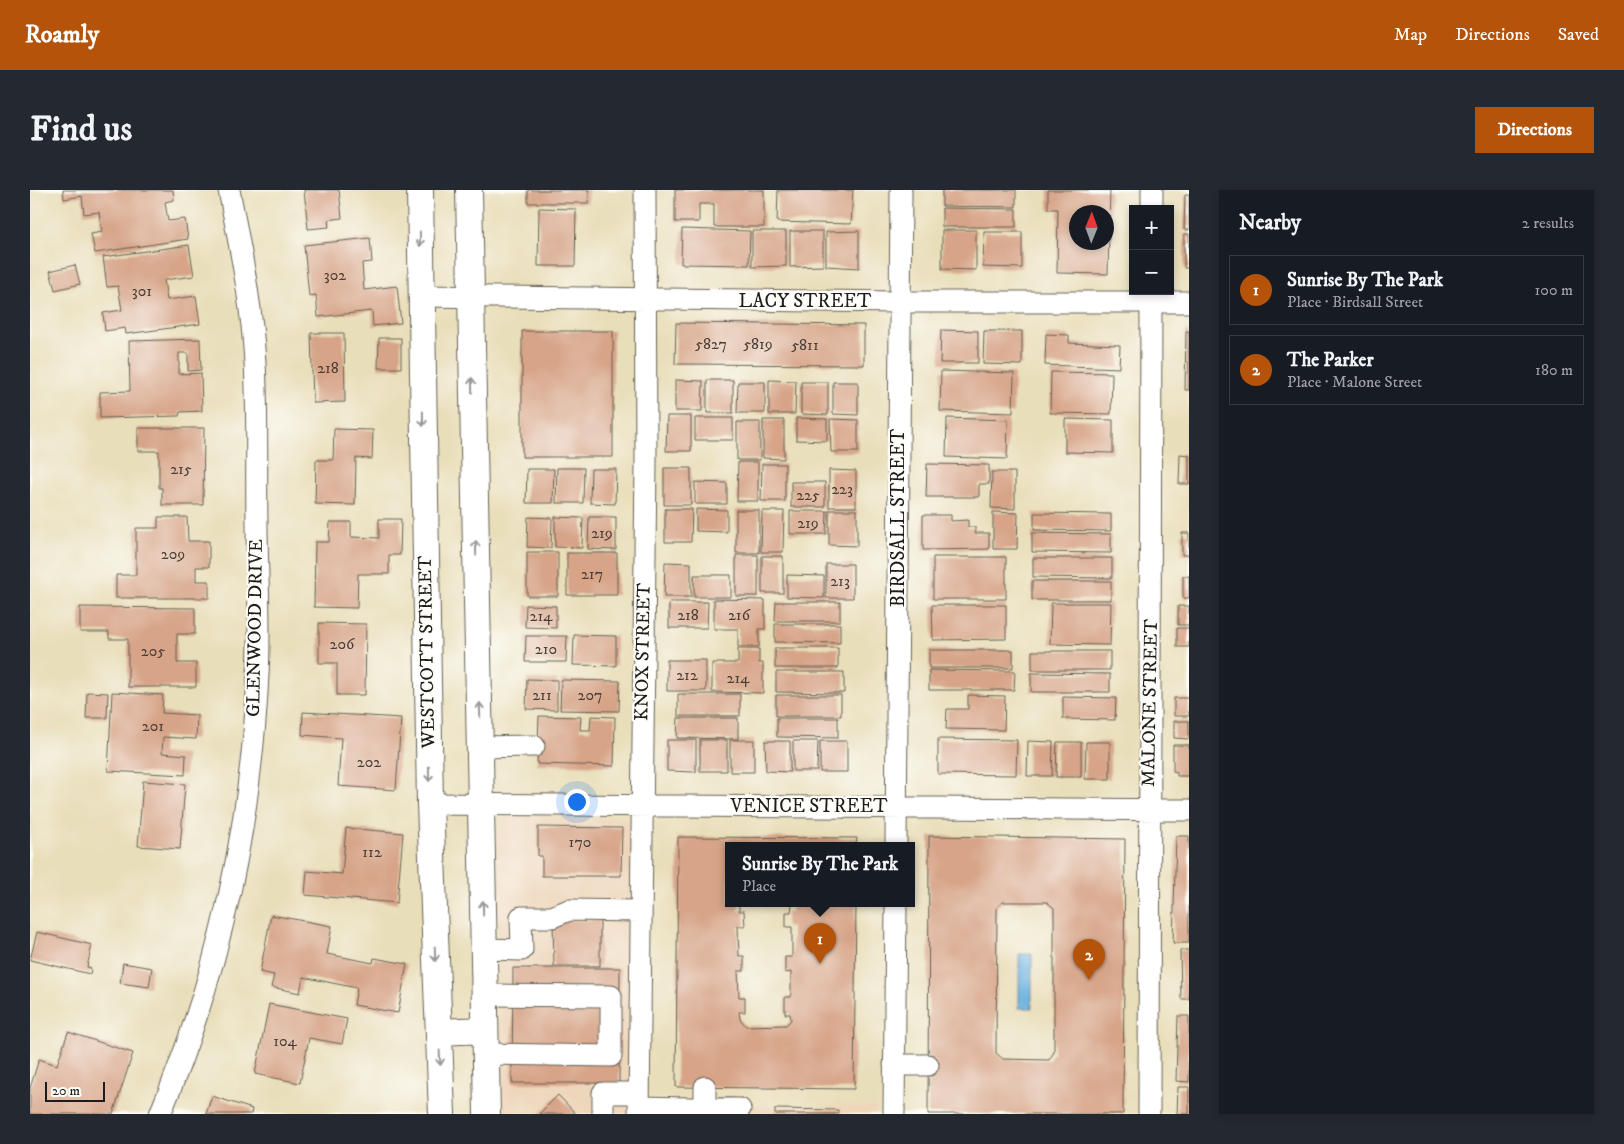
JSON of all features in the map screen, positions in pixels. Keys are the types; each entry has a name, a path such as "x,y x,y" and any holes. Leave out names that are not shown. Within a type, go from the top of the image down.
{"main road":[{"name":"WESTCOTT STREET","path":"420,190 430,804 442,1114"},
{"path":"469,190 487,1114"},
{"path":"438,1032 485,1042"}],"street":[{"name":"GLENWOOD DRIVE","path":"160,1114 178,1071 215,959 234,878 249,783 258,673 255,364 248,286 229,190"},
{"name":"KNOX STREET","path":"639,1105 646,461 645,190"},
{"name":"BIRDSALL STREET","path":"896,842 901,190"},
{"path":"1152,190 1152,205"},
{"name":"LACY STREET","path":"421,296 900,302 1151,297 1189,302"},
{"name":"MALONE STREET","path":"1149,1114 1151,297"},
{"path":"480,747 534,746"},
{"name":"VENICE STREET","path":"430,804 896,806 1189,810"},
{"path":"894,1114 896,907"},
{"path":"484,949 522,950 521,917 552,917 569,910 640,911"},
{"path":"484,995 611,996 611,1056 485,1042"},
{"path":"894,1066 928,1065"},
{"path":"705,1087 705,1108"},
{"path":"603,1114 603,1092 639,1105 740,1109"}],"shaded area":[{"path":"510,817 622,818 632,825 632,1114 502,1114 497,831 503,820"},
{"path":"748,1105 876,1107 876,1114 748,1114"}],"water":[{"path":"1019,954 1032,954 1032,1008 1019,1008"}],"building":[{"path":"63,190 173,190 174,200 165,202 168,221 185,219 188,239 95,253 91,234 102,232 99,212 84,214 82,196 64,199"},
{"path":"304,190 339,190 342,218 328,220 329,227 308,229"},
{"path":"528,190 589,190 588,203 528,203"},
{"path":"675,190 764,190 764,227 714,227 714,204 699,204 699,222 675,222"},
{"path":"778,190 853,190 851,224 777,222"},
{"path":"942,190 1016,190 1016,207 942,206"},
{"path":"1048,190 1110,190 1110,205 1069,205 1069,250 1109,250 1108,274 1057,273 1058,209 1048,209"},
{"path":"1185,195 1189,195 1189,230 1184,230"},
{"path":"539,208 576,209 575,266 538,266"},
{"path":"942,208 1016,209 1016,227 942,227"},
{"path":"682,229 750,231 749,265 681,264"},
{"path":"942,230 976,230 976,270 942,269"},
{"path":"752,231 786,231 786,266 752,267"},
{"path":"790,231 823,231 823,266 790,267"},
{"path":"859,231 859,268 826,266 826,232"},
{"path":"984,232 1022,232 1022,268 983,267"},
{"path":"1184,234 1189,234 1189,268 1184,268"},
{"path":"370,238 372,262 362,263 364,290 397,286 401,323 373,326 372,311 318,317 316,295 309,296 304,245"},
{"path":"189,245 194,276 164,280 167,300 196,296 200,324 126,334 125,328 105,331 103,313 122,310 118,286 107,287 103,257"},
{"path":"75,265 80,284 55,290 50,271"},
{"path":"676,323 864,325 864,365 675,364"},
{"path":"941,330 978,331 978,363 940,363"},
{"path":"522,331 613,331 613,457 522,457"},
{"path":"984,331 1022,331 1022,365 983,364"},
{"path":"1186,331 1189,331 1189,390 1185,390"},
{"path":"311,333 344,333 345,402 313,403"},
{"path":"1046,334 1069,335 1069,343 1120,345 1119,368 1045,365"},
{"path":"379,338 401,338 401,368 378,368"},
{"path":"200,339 201,370 188,371 188,353 179,353 179,374 201,373 202,411 180,412 179,416 100,418 100,392 130,391 129,341"},
{"path":"941,371 1014,373 1013,413 940,411"},
{"path":"1051,372 1112,373 1111,414 1050,413"},
{"path":"675,380 703,381 702,411 675,411"},
{"path":"707,380 733,380 733,413 707,413"},
{"path":"769,380 796,381 795,414 769,414"},
{"path":"738,382 765,382 765,413 737,413"},
{"path":"801,382 828,382 828,415 801,414"},
{"path":"833,382 858,382 858,415 833,414"},
{"path":"667,416 691,416 691,451 666,451"},
{"path":"695,418 733,418 733,440 695,440"},
{"path":"796,418 827,419 827,441 796,440"},
{"path":"947,418 1008,420 1007,459 946,457"},
{"path":"830,419 858,420 858,452 831,452"},
{"path":"1065,419 1113,420 1113,453 1065,452"},
{"path":"763,420 784,420 784,459 763,458"},
{"path":"737,422 760,422 760,460 737,460"},
{"path":"138,428 204,428 203,505 162,505 162,488 159,488 159,451 138,451"},
{"path":"334,429 373,430 372,459 356,458 355,505 315,504 316,460 333,460"},
{"path":"1180,454 1189,455 1189,484 1179,484"},
{"path":"738,462 758,462 758,501 737,501"},
{"path":"762,464 785,464 785,501 761,501"},
{"path":"927,464 989,465 989,484 979,484 979,497 926,497"},
{"path":"557,468 584,468 583,503 556,503"},
{"path":"664,468 691,468 691,505 664,505"},
{"path":"527,469 554,469 553,503 526,503"},
{"path":"591,469 616,469 615,504 590,503"},
{"path":"829,470 856,471 856,507 829,507"},
{"path":"992,472 1015,472 1015,509 991,508"},
{"path":"695,482 727,483 727,504 695,504"},
{"path":"791,482 825,482 825,507 791,507"},
{"path":"665,509 692,509 691,542 665,542"},
{"path":"696,509 727,510 727,532 696,531"},
{"path":"736,510 759,510 759,553 736,553"},
{"path":"829,510 857,510 857,546 829,545"},
{"path":"762,511 784,511 783,552 761,552"},
{"path":"790,511 827,511 826,534 790,534"},
{"path":"993,512 1018,513 1017,549 993,549"},
{"path":"1034,513 1111,514 1111,531 1034,530"},
{"path":"923,515 951,515 951,521 968,520 968,527 975,527 975,533 989,533 989,549 923,550"},
{"path":"158,517 187,517 188,541 209,541 209,567 196,567 196,581 209,581 209,598 116,598 116,575 136,575 136,528 158,528"},
{"path":"528,517 552,518 551,548 527,547"},
{"path":"555,517 583,518 582,548 555,547"},
{"path":"589,517 616,517 616,550 588,549"},
{"path":"379,519 401,519 400,555 389,555 389,574 358,574 357,608 314,607 315,542 329,542 330,522 351,522 351,537 379,538"},
{"path":"1032,533 1111,534 1111,553 1032,552"},
{"path":"1182,533 1189,533 1189,555 1182,555"},
{"path":"527,552 558,552 558,596 527,596"},
{"path":"567,553 617,553 617,595 567,595"},
{"path":"736,555 758,555 758,596 736,596"},
{"path":"762,556 783,556 783,593 762,593"},
{"path":"933,557 1006,557 1006,599 933,599"},
{"path":"1033,558 1112,558 1112,578 1033,577"},
{"path":"665,562 691,563 691,597 664,597"},
{"path":"826,564 853,564 853,598 826,598"},
{"path":"694,575 731,575 731,597 694,597"},
{"path":"787,575 824,576 824,598 787,597"},
{"path":"1183,576 1189,576 1189,598 1183,598"},
{"path":"1032,581 1111,581 1111,600 1032,600"},
{"path":"714,599 765,600 765,629 759,629 759,647 738,647 738,629 714,629"},
{"path":"669,602 708,602 707,628 669,628"},
{"path":"776,602 840,602 840,621 775,621"},
{"path":"1051,603 1111,603 1110,645 1050,644"},
{"path":"526,605 556,606 556,628 525,627"},
{"path":"932,605 1006,605 1006,639 933,640"},
{"path":"1178,606 1189,606 1189,625 1178,625"},
{"path":"80,607 195,608 195,634 177,634 177,663 196,663 196,687 128,687 128,639 109,639 109,632 80,632"},
{"path":"319,623 366,624 365,695 337,695 337,663 319,663"},
{"path":"775,624 840,624 840,643 775,642"},
{"path":"1177,628 1189,628 1189,647 1177,647"},
{"path":"574,635 616,636 616,666 573,665"},
{"path":"526,636 567,636 566,662 525,662"},
{"path":"775,648 838,648 838,668 775,668"},
{"path":"738,649 759,649 759,663 763,663 763,693 712,692 712,663 738,663"},
{"path":"929,650 1013,650 1013,668 929,668"},
{"path":"1032,651 1110,651 1110,670 1032,670"},
{"path":"667,660 706,660 706,691 667,691"},
{"path":"929,670 1015,671 1014,690 929,690"},
{"path":"776,672 844,672 844,693 776,692"},
{"path":"1031,673 1110,674 1110,692 1031,692"},
{"path":"527,679 557,680 557,710 526,709"},
{"path":"561,680 620,681 619,711 560,710"},
{"path":"87,692 108,693 107,718 86,718"},
{"path":"112,692 163,695 162,713 197,715 196,739 163,737 162,753 186,755 185,775 108,771"},
{"path":"678,694 740,694 740,716 678,716"},
{"path":"776,695 841,695 841,716 776,716"},
{"path":"968,695 1005,696 1004,730 946,729 947,709 968,709"},
{"path":"1063,697 1116,698 1115,720 1063,719"},
{"path":"1174,698 1189,698 1189,716 1174,716"},
{"path":"303,712 401,718 396,790 338,786 341,738 302,735"},
{"path":"539,716 581,717 580,730 590,730 591,716 615,717 614,766 537,764"},
{"path":"678,718 738,718 738,739 677,738"},
{"path":"777,718 838,718 838,738 777,737"},
{"path":"1174,721 1189,721 1189,739 1174,738"},
{"path":"938,739 1017,740 1016,775 938,774"},
{"path":"667,740 696,740 696,772 667,771"},
{"path":"700,740 727,740 727,771 700,771"},
{"path":"730,740 754,740 754,772 730,772"},
{"path":"765,741 790,741 790,772 766,771"},
{"path":"793,741 818,741 817,771 793,771"},
{"path":"820,741 847,741 847,772 820,772"},
{"path":"1028,741 1053,742 1052,776 1027,776"},
{"path":"1057,742 1081,742 1081,777 1056,777"},
{"path":"1086,742 1110,742 1110,779 1085,779"},
{"path":"1173,745 1189,745 1189,776 1177,776 1177,772 1173,771"},
{"path":"143,781 185,784 180,849 138,846"},
{"path":"538,827 622,828 621,876 542,876 542,856 538,856"},
{"path":"346,828 403,833 397,903 305,895 307,871 342,874"},
{"path":"929,836 1125,839 1123,1114 928,1114","holes":["1003,902 1047,902 1054,908 1054,1052 1049,1060 1003,1059 996,1053 997,907"]},
{"path":"1176,836 1189,836 1189,943 1173,943"},
{"path":"678,837 857,838 856,842 725,842 725,907 739,907 739,911 744,911 745,926 738,926 739,956 744,956 744,971 738,971 739,997 745,997 745,1012 739,1012 740,1019 746,1026 786,1025 791,1020 790,1014 785,1014 785,997 791,997 791,972 785,973 785,957 792,957 792,927 786,927 786,912 791,912 792,907 856,907 854,1089 676,1087"},
{"path":"271,915 332,926 327,954 373,963 374,958 407,964 398,1013 354,1005 357,988 303,977 300,993 271,987 274,975 260,972"},
{"path":"553,920 600,920 600,966 554,966"},
{"path":"37,932 92,945 87,967 91,968 90,974 30,960"},
{"path":"1180,950 1189,950 1189,999 1181,999"},
{"path":"123,963 152,968 149,987 120,983"},
{"path":"513,968 620,968 619,1083 512,1083"},
{"path":"269,1004 347,1019 342,1044 309,1038 300,1083 255,1074"},
{"path":"1178,1016 1189,1016 1189,1082 1176,1081"},
{"path":"68,1032 133,1053 113,1114 30,1114 30,1088 39,1059 57,1065"},
{"path":"1178,1087 1189,1087 1189,1114 1177,1114"},
{"path":"558,1095 576,1114 539,1114"},
{"path":"212,1096 252,1109 251,1114 206,1114"},
{"path":"775,1109 838,1110 838,1114 775,1114"}],"place":[{"name":"Sunrise By The Park","path":"820,964"},
{"name":"The Parker","path":"1089,980"}]}
